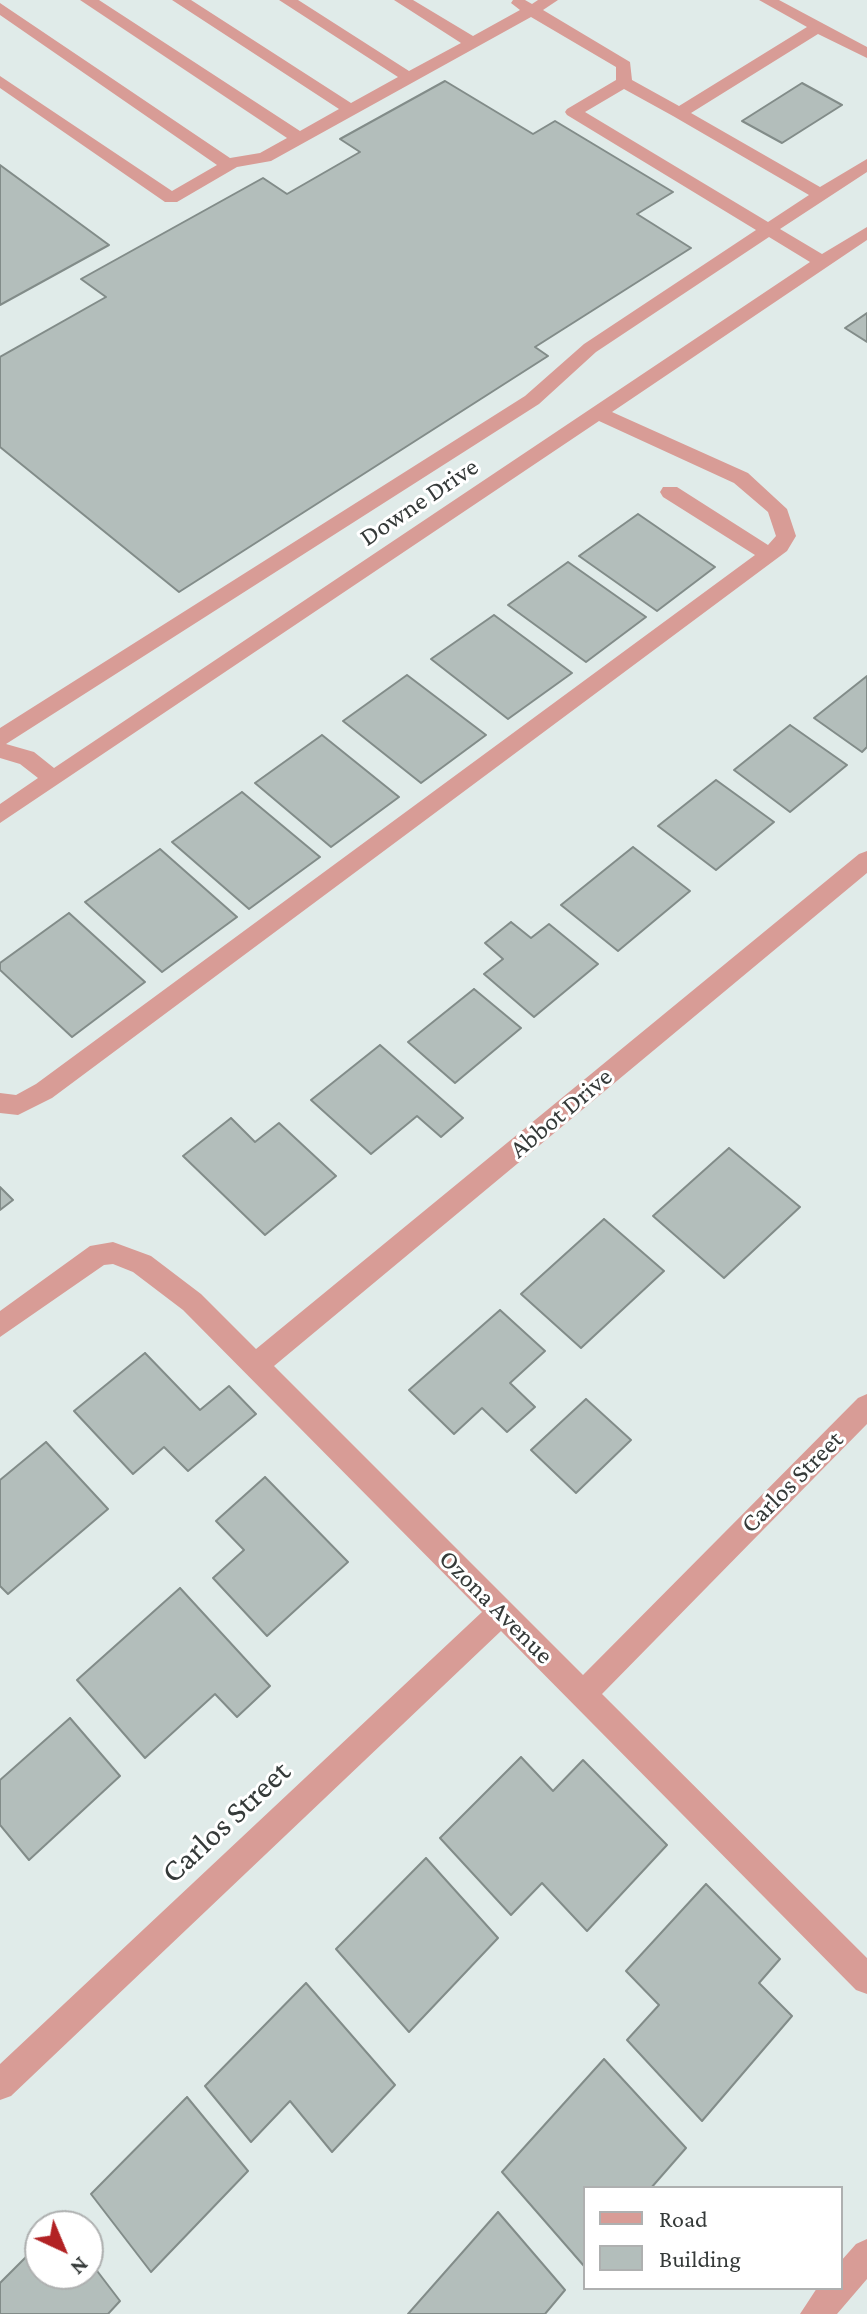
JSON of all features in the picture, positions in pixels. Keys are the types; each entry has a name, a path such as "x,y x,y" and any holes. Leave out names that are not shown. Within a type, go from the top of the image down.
{"street":[{"path":"88,0 299,138"},
{"path":"180,0 350,109"},
{"path":"287,0 408,77"},
{"path":"402,0 471,42"},
{"path":"513,0 624,65 624,82"},
{"path":"0,81 171,198 229,165 265,157 550,0"},
{"path":"768,0 867,53"},
{"path":"0,8 229,165"},
{"path":"679,113 818,27"},
{"path":"624,82 821,195"},
{"path":"624,82 573,112 822,262"},
{"path":"0,738 532,400 590,348 867,164"},
{"name":"Downe Drive","path":"0,815 867,232"},
{"path":"0,1103 18,1105 44,1091 768,554 786,536 777,509 741,478 598,413"},
{"path":"670,492 768,554"},
{"path":"0,750 27,758 54,779"},
{"name":"Abbot Drive","path":"255,1366 867,860"},
{"name":"Ozona Avenue","path":"0,1326 99,1254 113,1253 142,1264 192,1302 867,1979"},
{"name":"Carlos Street","path":"582,1695 867,1406"},
{"name":"Carlos Street","path":"0,2085 502,1612"},
{"path":"843,2283 867,2255"},
{"path":"816,2314 837,2290"}],"building":[{"path":"445,81 533,134 555,121 673,192 637,214 691,248 535,347 548,356 179,592 0,447 0,357 106,297 81,279 263,178 287,194 360,152 340,139"},
{"path":"802,83 842,105 782,143 742,121"},
{"path":"0,165 109,245 0,305"},
{"path":"867,313 867,342 845,328"},
{"path":"638,514 715,567 657,611 579,556"},
{"path":"568,562 646,617 586,662 508,605"},
{"path":"494,615 572,673 508,719 431,659"},
{"path":"407,675 486,735 421,783 343,721"},
{"path":"867,676 867,747 862,752 814,718"},
{"path":"790,725 847,765 790,812 734,770"},
{"path":"322,735 399,797 331,847 255,783"},
{"path":"716,780 774,822 716,870 658,826"},
{"path":"242,792 320,857 249,909 172,842"},
{"path":"633,847 690,891 618,951 561,905"},
{"path":"160,849 237,917 162,972 85,902"},
{"path":"69,913 145,982 72,1037 0,970 0,963"},
{"path":"511,922 531,938 549,924 598,964 534,1017 484,974 503,959 485,943"},
{"path":"474,989 521,1028 455,1083 408,1042"},
{"path":"380,1045 463,1118 441,1137 417,1116 371,1154 311,1100"},
{"path":"231,1118 255,1142 279,1123 336,1176 265,1235 183,1156"},
{"path":"729,1148 800,1207 724,1278 653,1216"},
{"path":"0,1187 13,1200 0,1210"},
{"path":"604,1219 664,1271 581,1348 521,1294"},
{"path":"500,1310 545,1351 510,1383 535,1407 507,1432 482,1408 454,1434 409,1390"},
{"path":"145,1353 200,1410 229,1386 256,1414 188,1471 164,1447 133,1474 74,1411"},
{"path":"586,1399 631,1440 576,1493 531,1450"},
{"path":"46,1442 108,1509 8,1594 0,1586 0,1480"},
{"path":"265,1477 348,1562 267,1636 213,1578 244,1550 216,1521"},
{"path":"180,1588 270,1686 237,1717 215,1694 145,1758 77,1680"},
{"path":"70,1718 120,1776 29,1860 0,1825 0,1780"},
{"path":"521,1757 553,1791 583,1760 667,1845 587,1931 542,1883 511,1915 440,1838"},
{"path":"426,1858 498,1938 409,2032 336,1949"},
{"path":"706,1884 780,1959 759,1983 792,2016 702,2121 627,2040 659,2005 626,1971"},
{"path":"306,1983 395,2085 332,2152 290,2101 251,2142 205,2086"},
{"path":"604,2059 686,2148 653,2186 583,2186 583,2265 502,2172"},
{"path":"187,2097 248,2171 151,2272 91,2194"},
{"path":"498,2212 565,2290 545,2314 408,2314"},
{"path":"24,2259 24,2290 104,2290 104,2280 120,2301 108,2314 0,2314 0,2283"}]}
